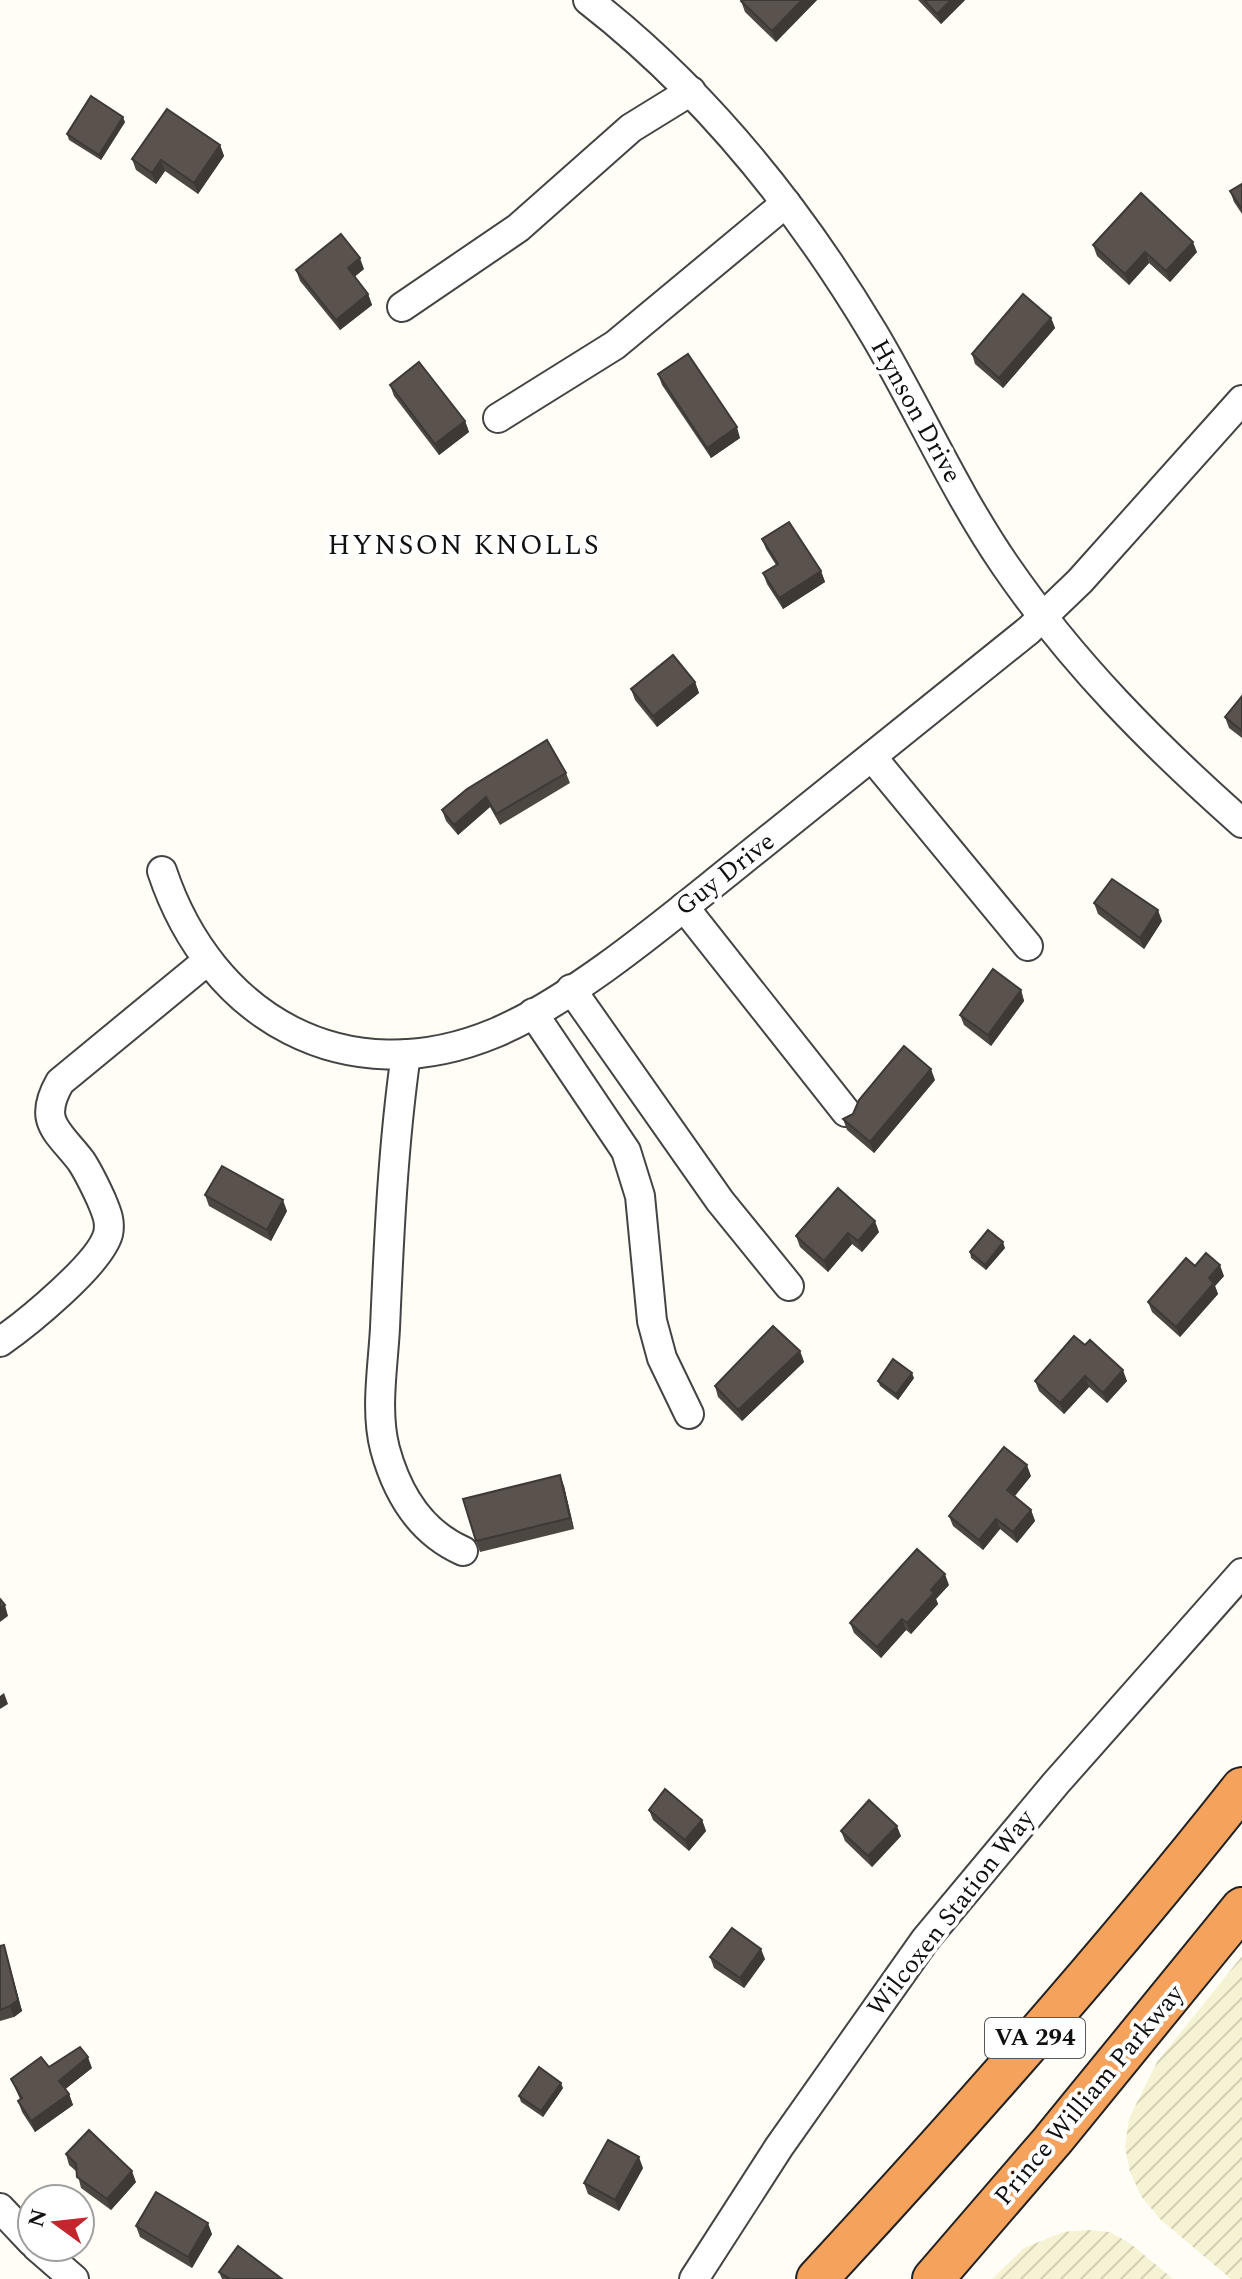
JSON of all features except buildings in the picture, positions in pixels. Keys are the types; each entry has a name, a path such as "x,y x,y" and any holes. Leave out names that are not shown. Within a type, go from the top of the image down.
{"highway":[{"name":"VA 294","path":"817,2279 962,2122 1083,1982 1242,1788"},
{"name":"Prince William Parkway","path":"933,2279 1153,2020 1242,1908"}],"street":[{"name":"Hynson Drive","path":"588,0 622,10 786,203 874,335 978,522 1042,618 1110,700 1167,757 1242,823"},
{"path":"402,307 518,228 631,128 691,91"},
{"path":"498,418 615,345 786,203"},
{"name":"Guy Drive","path":"162,871 173,903 207,961 247,1003 287,1029 341,1050 406,1054 459,1046 496,1033 571,989 684,907 1042,618 1080,581 1242,400"},
{"path":"872,757 1028,946"},
{"path":"684,907 846,1112"},
{"path":"0,1342 28,1323 98,1253 107,1235 109,1218 93,1182 52,1128 49,1112 52,1096 60,1082 207,961"},
{"path":"571,989 720,1201 789,1286"},
{"path":"533,1013 626,1151 640,1196 652,1321 662,1358 689,1414"},
{"path":"406,1054 392,1207 380,1415 384,1447 397,1485 414,1513 431,1533 463,1551"},
{"name":"Wilcoxen Station Way","path":"694,2279 788,2134 925,1940 1056,1783 1242,1573"},
{"path":"0,2208 16,2225"},
{"path":"56,2263 74,2279"}],"shaded area":[{"path":"1242,1956 1242,2279 1231,2279 1160,2219 1141,2196 1130,2172 1125,2147 1129,2119 1157,2062"},
{"path":"1063,2232 1110,2232 1131,2244 1173,2279 992,2279 1024,2248"}],"district":[{"name":"HYNSON KNOLLS","path":"464,545"}]}
